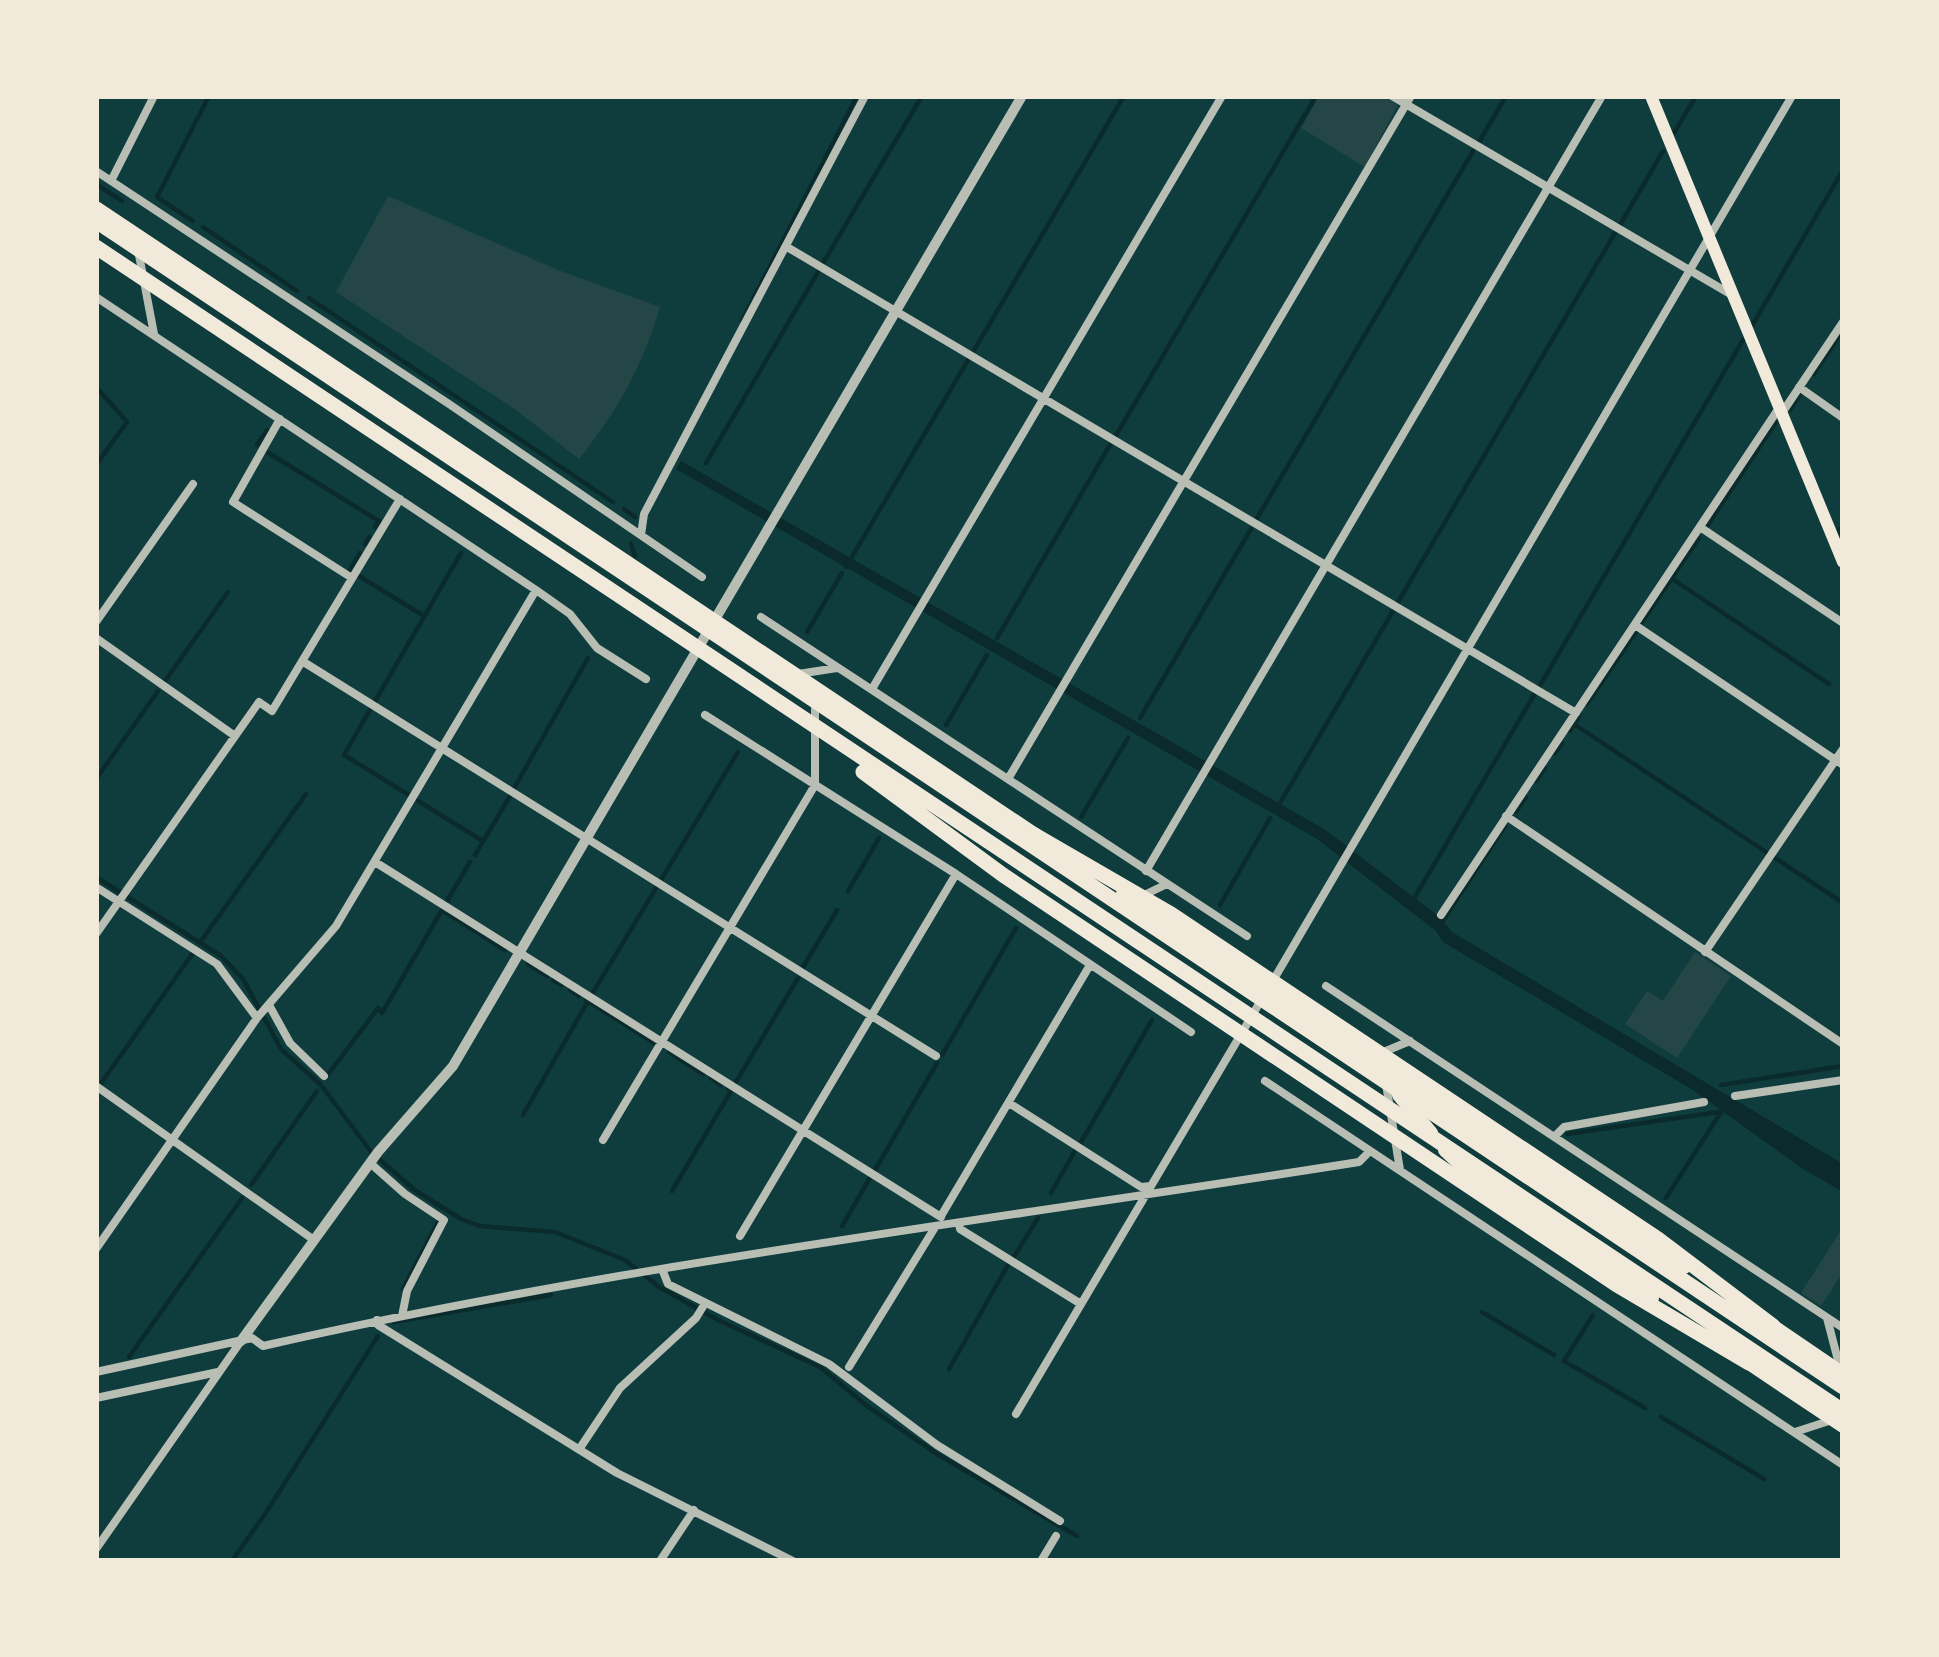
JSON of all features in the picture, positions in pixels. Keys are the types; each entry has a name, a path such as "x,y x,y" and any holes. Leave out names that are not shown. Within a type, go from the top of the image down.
{"highway":[{"path":"96,208 1773,1326"},
{"path":"96,221 1842,1378"},
{"path":"96,247 1840,1419"},
{"path":"715,660 1003,875 1617,1285 1840,1419"},
{"path":"901,758 1171,914 1658,1239 1842,1378"},
{"path":"1348,1046 1482,1184 1749,1363"}],"main road":[{"path":"1651,96 1843,562"}],"street":[{"path":"111,181 154,96"},
{"path":"641,535 644,514 865,96"},
{"path":"96,1549 374,1158 453,1066 1022,96"},
{"path":"872,689 1222,96"},
{"path":"1392,96 1408,100 1733,296"},
{"path":"1146,871 1602,96"},
{"path":"1016,1414 1792,96"},
{"path":"1009,779 1408,100"},
{"path":"96,171 702,577"},
{"path":"136,235 154,336"},
{"path":"787,247 1576,713"},
{"path":"98,302 536,590 570,614 597,648 646,679"},
{"path":"1441,915 1843,322"},
{"path":"1799,387 1843,418"},
{"path":"280,419 233,502 352,578"},
{"path":"96,622 193,484"},
{"path":"96,934 259,702 272,711 400,499"},
{"path":"1700,527 1843,623"},
{"path":"96,1249 263,1011 336,926 536,590"},
{"path":"761,617 1247,937"},
{"path":"1635,625 1839,762"},
{"path":"96,638 236,736"},
{"path":"302,662 936,1056"},
{"path":"797,674 839,668"},
{"path":"603,1140 815,785 815,687"},
{"path":"705,715 956,874 1191,1032"},
{"path":"1705,952 1839,762 1843,749"},
{"path":"1506,816 1843,1044"},
{"path":"375,862 941,1217"},
{"path":"740,1236 956,874"},
{"path":"1133,900 1167,884"},
{"path":"96,887 122,897 217,964 324,1076"},
{"path":"849,1367 1090,964"},
{"path":"1326,986 1843,1328"},
{"path":"1368,1059 1410,1041"},
{"path":"1385,1079 1401,1171"},
{"path":"1735,1096 1843,1080"},
{"path":"1264,1081 1843,1465"},
{"path":"96,1086 314,1240"},
{"path":"1555,1136 1564,1127 1704,1102"},
{"path":"1009,1103 1141,1187 1152,1185"},
{"path":"96,1372 241,1340 252,1338 262,1346 633,1273 1359,1162 1370,1151"},
{"path":"374,1158 405,1194 444,1220 407,1291 402,1316"},
{"path":"959,1224 959,1229 1081,1304"},
{"path":"662,1269 668,1284 702,1309 829,1364 937,1445 1060,1522"},
{"path":"580,1448 620,1388 702,1309"},
{"path":"1827,1317 1842,1378"},
{"path":"377,1320 481,1392 517,1408 617,1473 793,1561"},
{"path":"96,1398 220,1371"},
{"path":"1794,1433 1840,1419"},
{"path":"660,1561 694,1510"},
{"path":"1041,1561 1056,1536"}],"shaded area":[{"path":"1319,96 1383,96 1398,105 1365,167 1301,128"},
{"path":"388,196 558,270 660,307 627,387 579,459 516,410 336,292"},
{"path":"681,461 1324,829 1441,918 1452,932 1843,1164 1843,1192 1693,1090 1443,942 1436,931 1317,839 676,469"},
{"path":"1695,952 1731,976 1677,1058 1625,1024 1647,991 1663,1001"},
{"path":"1843,1227 1843,1272 1821,1306 1801,1293"}],"waterway":[{"path":"193,221 157,197 209,96"},
{"path":"742,321 857,96"},
{"path":"823,263 922,96"},
{"path":"973,352 1124,96"},
{"path":"1115,437 1316,96"},
{"path":"1479,142 1506,96"},
{"path":"1674,133 1696,96"},
{"path":"1256,520 1473,151"},
{"path":"1620,225 1663,151"},
{"path":"1753,324 1843,170"},
{"path":"96,184 122,201"},
{"path":"203,227 297,291"},
{"path":"1398,602 1615,233"},
{"path":"706,463 818,272"},
{"path":"309,298 613,502"},
{"path":"1814,374 1843,330"},
{"path":"1539,687 1743,340"},
{"path":"846,567 968,360"},
{"path":"96,387 127,422 96,465"},
{"path":"1790,410 1800,394"},
{"path":"1707,526 1776,422"},
{"path":"257,445 267,430"},
{"path":"997,638 1110,445"},
{"path":"267,452 379,521 375,527"},
{"path":"624,509 635,517"},
{"path":"1843,527 1839,530 1843,539"},
{"path":"1140,718 1251,529"},
{"path":"365,544 369,537"},
{"path":"1642,622 1699,538"},
{"path":"631,544 635,556"},
{"path":"350,570 360,553"},
{"path":"374,703 461,553"},
{"path":"807,632 842,573"},
{"path":"359,576 424,616"},
{"path":"1671,578 1829,684"},
{"path":"165,681 228,592"},
{"path":"1277,808 1393,611"},
{"path":"1587,704 1636,632"},
{"path":"946,725 987,655"},
{"path":"513,790 588,658"},
{"path":"96,779 158,691"},
{"path":"1412,902 1534,695"},
{"path":"371,708 344,755 409,795"},
{"path":"1570,731 1579,716"},
{"path":"1574,724 1766,852"},
{"path":"1081,817 1128,738"},
{"path":"1555,753 1562,743"},
{"path":"661,880 738,752"},
{"path":"1536,781 1545,768"},
{"path":"201,941 306,794"},
{"path":"475,855 510,796"},
{"path":"1516,812 1526,797"},
{"path":"418,801 483,841"},
{"path":"1220,905 1270,818"},
{"path":"1442,922 1505,826"},
{"path":"848,891 879,838"},
{"path":"1775,858 1843,903"},
{"path":"447,901 470,862"},
{"path":"96,877 221,956 243,979 281,1049 321,1085 372,1153 416,1191 480,1226 555,1232 625,1260 659,1287 718,1320 820,1367 937,1454 1077,1536"},
{"path":"592,994 656,888"},
{"path":"327,1076 378,1008 382,1013 442,910 505,950"},
{"path":"802,969 837,910"},
{"path":"942,1055 1016,928"},
{"path":"102,1082 193,953"},
{"path":"528,964 547,976"},
{"path":"736,1082 798,978"},
{"path":"553,980 562,985"},
{"path":"570,990 579,996"},
{"path":"586,1000 656,1044"},
{"path":"523,1115 588,1001"},
{"path":"1080,1144 1152,1020"},
{"path":"669,1052 703,1074"},
{"path":"875,1170 937,1063"},
{"path":"1721,1085 1843,1066"},
{"path":"711,1078 721,1085"},
{"path":"672,1191 728,1089"},
{"path":"251,1185 317,1091"},
{"path":"1567,1134 1719,1112"},
{"path":"1666,1198 1721,1112"},
{"path":"1051,1193 1076,1149"},
{"path":"842,1226 870,1178"},
{"path":"129,1357 242,1198"},
{"path":"1013,1258 1038,1218"},
{"path":"403,1289 438,1222"},
{"path":"949,1369 1008,1265"},
{"path":"394,1322 551,1295"},
{"path":"1482,1312 1554,1355"},
{"path":"1593,1315 1564,1361 1645,1408"},
{"path":"267,1511 378,1336"},
{"path":"1661,1417 1764,1479"},
{"path":"232,1561 265,1514"}]}
